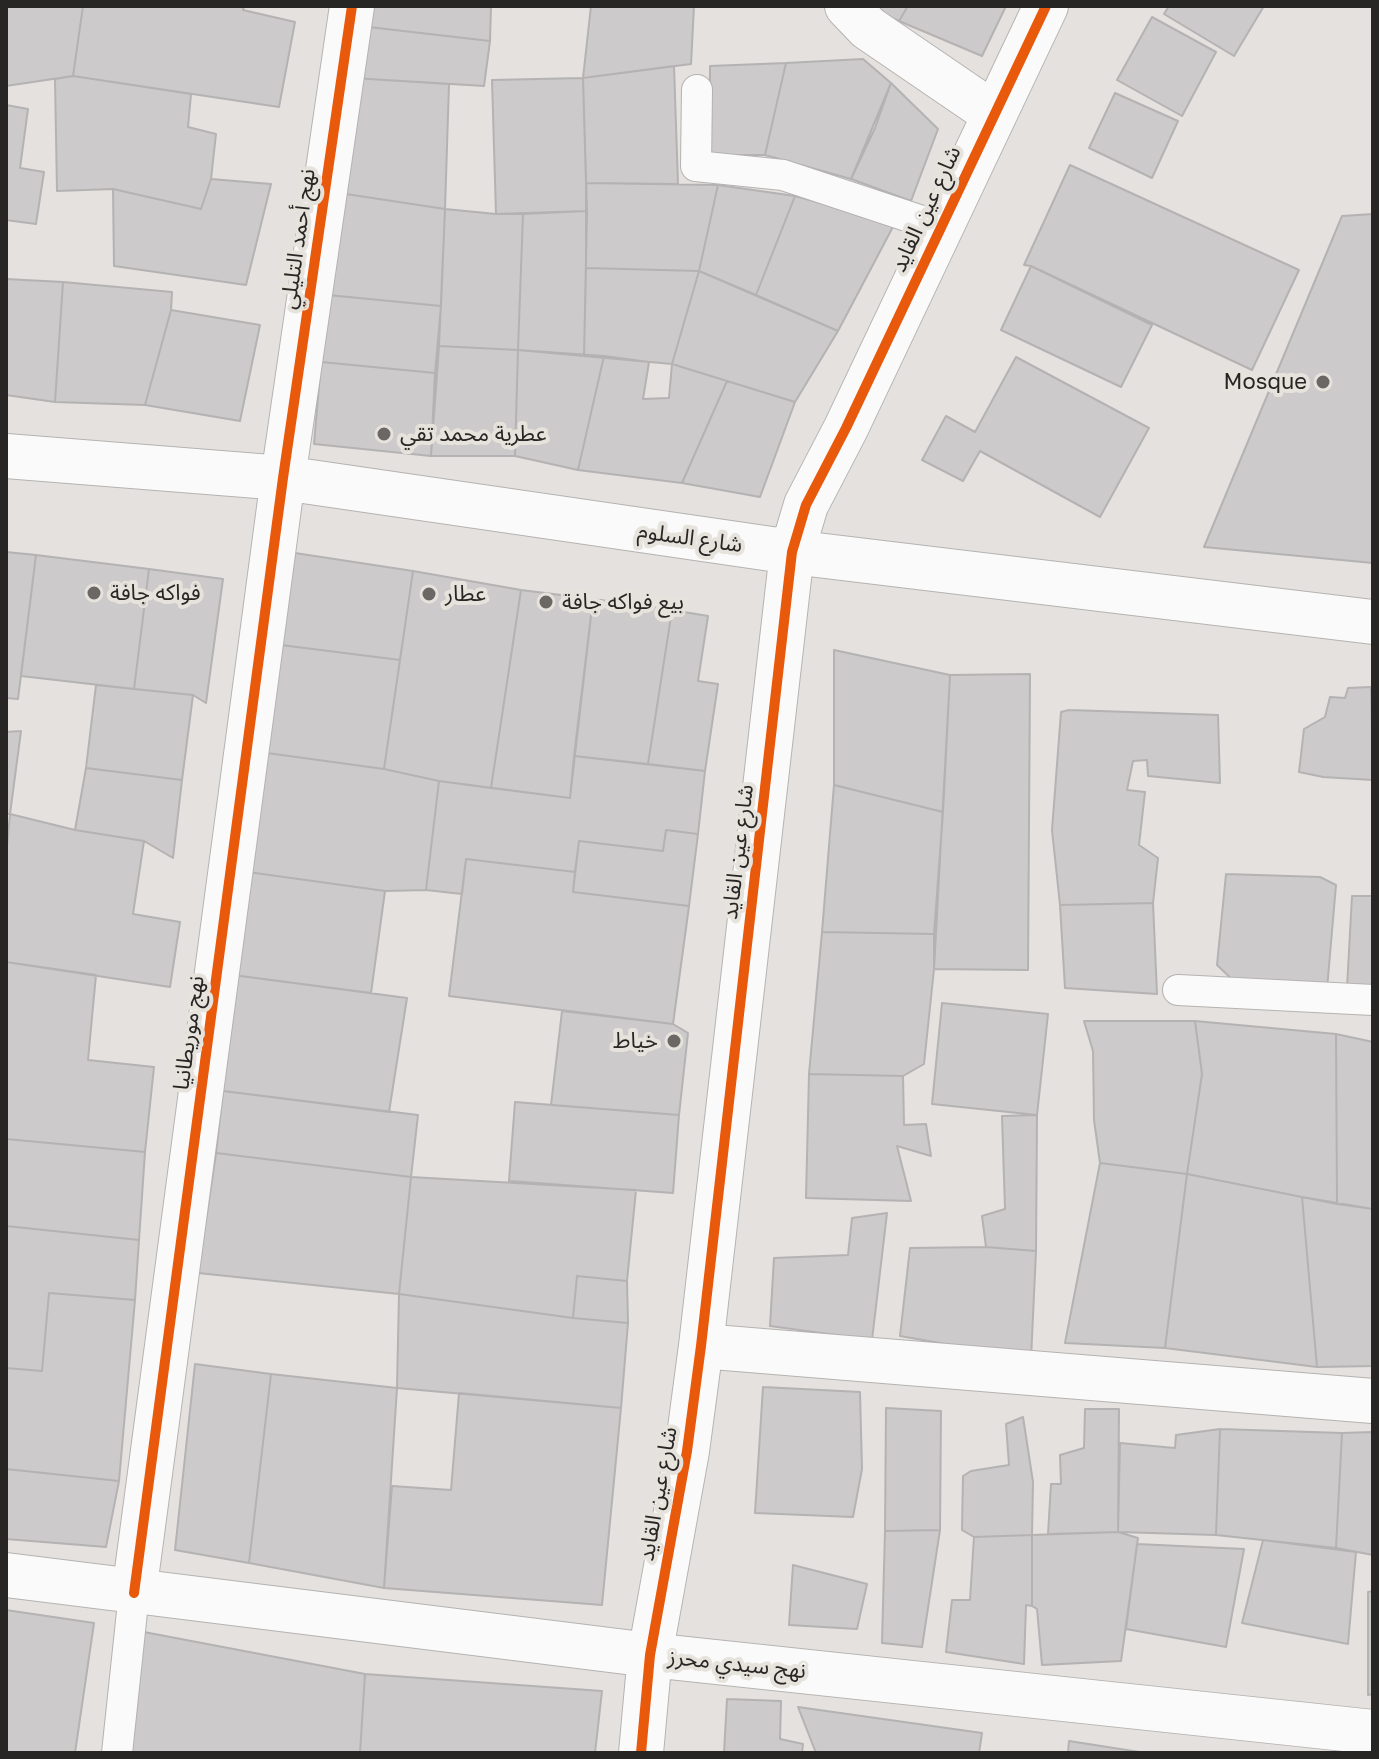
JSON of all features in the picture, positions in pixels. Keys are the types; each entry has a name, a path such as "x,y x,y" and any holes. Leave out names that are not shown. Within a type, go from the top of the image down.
{"street":[{"name":"نهج أحمد التليلي","path":"283,478 352,6"},
{"path":"847,6 868,28 994,114"},
{"name":"شارع عين القايد","path":"641,1753 650,1655 687,1451 701,1346 792,552 806,505 846,428 1046,6"},
{"name":"شارع السلوم","path":"6,456 283,478 792,552 1373,622"},
{"name":"نهج موريطانيا","path":"134,1593 283,478"},
{"path":"701,1346 1373,1401"},
{"name":"نهج سيدي محرز","path":"6,1575 650,1655 1373,1732"}],"lane":[{"path":"697,90 696,166 783,175 940,227"},
{"path":"1178,990 1373,1000"},
{"name":"نهج موريطانيا","path":"117,1753 134,1593"}],"building":[{"path":"6,6 83,6 73,76 6,86"},
{"path":"83,6 244,6 243,10 295,22 279,107 73,76"},
{"path":"363,6 491,6 490,41 360,26"},
{"path":"591,6 694,6 691,64 583,78"},
{"path":"864,6 908,6 899,21"},
{"path":"908,6 1006,6 982,56 899,21"},
{"path":"1169,6 1264,6 1234,56 1164,14"},
{"path":"1152,17 1216,52 1182,116 1117,80"},
{"path":"360,26 490,41 484,86 353,78"},
{"path":"863,59 891,83 851,179 765,155 786,63"},
{"path":"786,63 765,155 710,155 710,66"},
{"path":"674,66 678,184 586,183 583,78"},
{"path":"73,76 191,94 188,127 216,134 211,179 201,209 113,189 57,191 55,79"},
{"path":"353,78 449,84 445,209 346,194"},
{"path":"583,78 587,211 496,214 492,80"},
{"path":"891,83 938,129 911,201 851,179 875,128"},
{"path":"1115,93 1178,121 1152,178 1089,148"},
{"path":"6,105 28,109 20,168 44,172 36,224 6,220"},
{"path":"1070,165 1299,270 1252,370 1024,265"},
{"path":"211,179 271,184 246,285 114,266 113,189 201,209"},
{"path":"586,183 718,185 699,271 586,268"},
{"path":"718,185 795,196 756,295 699,271"},
{"path":"346,194 445,209 441,306 328,295"},
{"path":"795,196 895,223 838,331 756,295"},
{"path":"445,209 523,214 518,350 439,346"},
{"path":"587,211 584,356 518,350 523,214"},
{"name":"Mosque","path":"1373,214 1373,563 1204,547 1342,216"},
{"path":"1031,266 1152,325 1121,387 1001,330"},
{"path":"586,268 699,271 672,364 584,356"},
{"path":"699,271 838,331 795,402 672,364"},
{"path":"6,279 63,282 55,402 6,395"},
{"path":"63,282 172,292 171,310 145,405 55,402"},
{"path":"328,295 441,306 435,373 321,362"},
{"path":"171,310 260,325 240,421 145,405"},
{"path":"439,346 518,350 515,456 431,456"},
{"path":"518,350 604,356 578,470 515,456"},
{"path":"604,356 649,362 643,399 669,398 672,364 727,381 682,483 578,470"},
{"path":"1016,357 1149,428 1100,517 980,451 963,481 922,460 946,416 975,432"},
{"path":"321,362 435,373 431,456 314,444"},
{"path":"727,381 795,402 760,497 682,483"},
{"path":"6,552 36,555 18,699 6,698"},
{"path":"295,553 413,571 400,660 281,645"},
{"path":"36,555 149,569 134,689 21,676"},
{"path":"149,569 223,579 206,703 193,695 134,689"},
{"path":"413,571 521,590 491,788 384,769"},
{"path":"521,590 593,599 570,798 491,788"},
{"path":"593,599 672,610 648,764 574,756"},
{"path":"672,610 708,616 698,681 718,684 705,771 648,764"},
{"path":"281,645 400,660 384,769 267,753"},
{"path":"834,650 950,675 943,812 834,785"},
{"path":"1030,674 1028,970 934,969 950,675"},
{"path":"96,685 193,695 182,780 86,768"},
{"path":"1371,687 1373,780 1299,772 1304,729 1325,717 1330,697 1345,698 1348,688"},
{"path":"1061,712 1218,715 1220,783 1148,776 1147,760 1133,761 1127,790 1145,792 1139,845 1158,858 1153,903 1060,905 1052,830"},
{"path":"21,731 10,814 6,814 6,732"},
{"path":"267,753 384,769 439,781 426,890 385,891 248,872"},
{"path":"574,756 705,771 698,834 666,830 663,851 579,841 575,872 466,859 462,894 426,890 439,781 570,798"},
{"path":"86,768 182,780 173,858 144,841 75,830"},
{"path":"834,785 943,812 934,934 822,932"},
{"path":"10,814 75,830 144,841 133,914 180,922 170,987 6,962 6,857"},
{"path":"666,830 698,834 689,906 573,892 579,841 663,851"},
{"path":"466,859 575,872 573,892 689,906 673,1024 449,996"},
{"path":"248,872 385,891 371,993 233,975"},
{"path":"1226,874 1320,877 1336,885 1327,989 1238,985 1217,965"},
{"path":"1352,896 1373,896 1373,988 1347,988"},
{"path":"1153,903 1157,994 1065,988 1060,905"},
{"path":"822,932 934,934 934,969 924,1064 903,1076 809,1074"},
{"path":"6,962 96,975 88,1060 154,1067 145,1152 6,1139"},
{"path":"233,975 407,998 389,1112 223,1091"},
{"path":"942,1003 1048,1014 1037,1115 932,1104"},
{"path":"562,1011 673,1024 688,1033 679,1115 551,1105"},
{"path":"1084,1021 1195,1021 1202,1074 1187,1174 1100,1163 1094,1120 1093,1051"},
{"path":"1195,1021 1336,1034 1337,1204 1187,1174 1202,1074"},
{"path":"1336,1034 1373,1042 1373,1209 1337,1204"},
{"path":"809,1074 903,1076 904,1125 926,1124 931,1156 897,1146 911,1201 806,1198"},
{"path":"223,1091 418,1115 411,1177 216,1153"},
{"path":"515,1102 679,1115 673,1193 509,1181"},
{"path":"1037,1115 1036,1251 986,1247 982,1216 1005,1209 1002,1116"},
{"path":"6,1139 145,1152 139,1240 6,1226"},
{"path":"216,1153 411,1177 399,1294 198,1273"},
{"path":"1100,1163 1187,1174 1165,1348 1065,1343"},
{"path":"1187,1174 1302,1197 1317,1367 1165,1348"},
{"path":"411,1177 636,1190 627,1281 577,1276 573,1318 399,1294"},
{"path":"1302,1197 1373,1209 1373,1366 1317,1367"},
{"path":"887,1213 872,1340 770,1326 774,1258 848,1255 852,1218"},
{"path":"6,1226 139,1240 135,1300 49,1293 42,1371 6,1368"},
{"path":"986,1247 1036,1251 1031,1359 900,1336 910,1248"},
{"path":"577,1276 627,1281 628,1323 573,1318"},
{"path":"49,1293 135,1300 119,1481 6,1469 6,1368 42,1371"},
{"path":"399,1294 628,1323 621,1408 397,1388"},
{"path":"195,1364 271,1374 249,1563 175,1550"},
{"path":"271,1374 397,1388 384,1588 249,1563"},
{"path":"763,1387 860,1392 862,1469 853,1517 755,1513"},
{"path":"459,1393 621,1408 602,1605 384,1588 392,1486 451,1490"},
{"path":"886,1408 941,1411 940,1530 885,1531"},
{"path":"1085,1409 1119,1409 1118,1532 1048,1534 1051,1484 1061,1484 1060,1455 1084,1448"},
{"path":"1023,1417 1033,1482 1032,1535 974,1537 962,1530 963,1476 971,1471 1009,1465 1006,1424"},
{"path":"1220,1429 1342,1433 1336,1548 1216,1535"},
{"path":"1220,1429 1216,1535 1118,1532 1120,1443 1175,1448 1176,1435"},
{"path":"1373,1432 1373,1555 1336,1548 1342,1433"},
{"path":"6,1469 119,1481 106,1547 6,1539"},
{"path":"940,1530 922,1647 882,1643 885,1531"},
{"path":"1118,1532 1138,1538 1121,1661 1042,1665 1037,1609 1032,1606 1032,1535"},
{"path":"1032,1535 1032,1606 1026,1605 1024,1664 946,1652 952,1600 970,1600 974,1537"},
{"path":"1263,1540 1356,1552 1348,1644 1242,1623"},
{"path":"1137,1544 1244,1549 1226,1647 1126,1629"},
{"path":"793,1565 867,1584 857,1629 789,1625"},
{"path":"1373,1591 1373,1694 1368,1695 1368,1592"},
{"path":"6,1610 94,1623 75,1753 6,1753"},
{"path":"144,1632 365,1674 360,1753 129,1753"},
{"path":"365,1674 602,1691 595,1753 360,1753"},
{"path":"727,1699 781,1701 780,1739 803,1744 802,1753 724,1753"},
{"path":"798,1707 982,1733 979,1753 816,1753"},
{"path":"1069,1741 1146,1753 1068,1753"}],"cycle path":[{"path":"134,1593 283,478 352,6"},
{"path":"641,1753 650,1655 687,1451 701,1346 792,552 806,505 846,428 1046,6"}],"place":[{"name":"Mosque","path":"1323,382"},
{"name":"عطرية محمد تقي","path":"384,434"},
{"name":"فواكه جافة","path":"94,593"},
{"name":"عطار","path":"429,594"},
{"name":"بيع فواكه جافة","path":"546,602"},
{"name":"خياط","path":"674,1041"}]}
